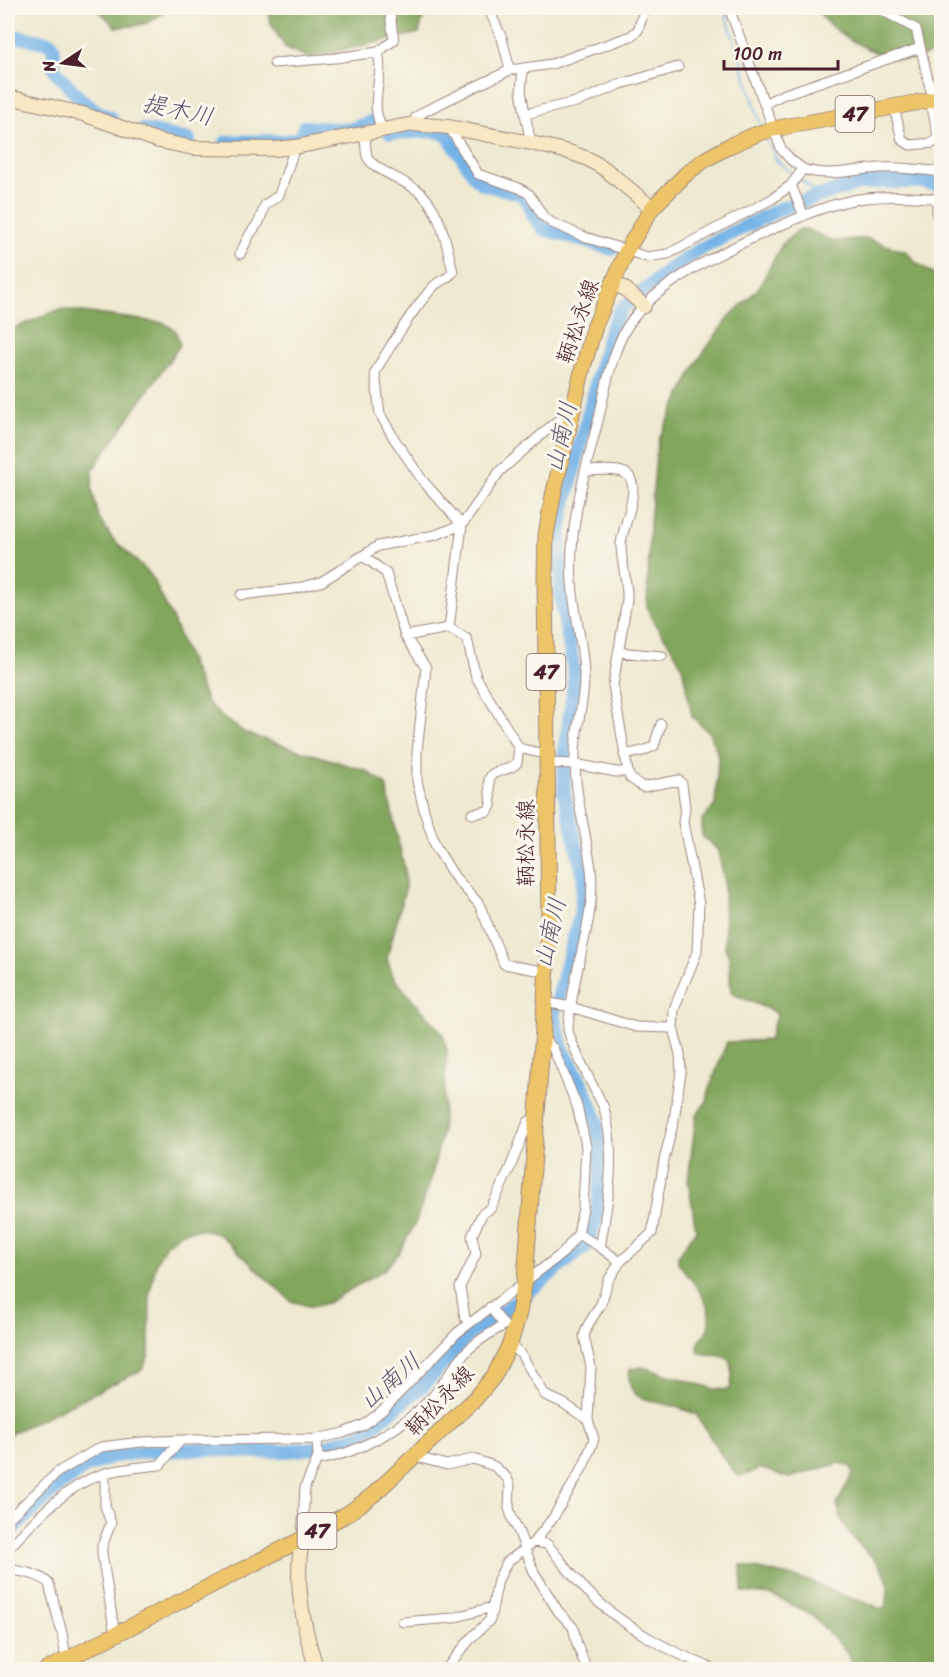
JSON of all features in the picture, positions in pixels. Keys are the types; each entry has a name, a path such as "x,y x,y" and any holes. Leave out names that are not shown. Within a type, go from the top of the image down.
{"main road":[{"name":"鞆松永線","path":"46,1670 64,1663 347,1514 373,1495 416,1457 476,1398 494,1376 510,1344 519,1313 524,1282 542,1038 548,1002 551,760 545,578 546,535 569,423 595,326 619,286 627,250 652,208 687,173 706,159 731,145 766,131 937,99"}],"street":[{"path":"274,63 378,52 394,40 389,8"},
{"path":"488,8 502,38 510,70"},
{"path":"413,124 416,117 425,111 510,70 552,64 631,36 638,30 645,8"},
{"path":"729,8 764,104 766,131 791,160 803,213"},
{"path":"878,8 916,29 937,99 932,107 938,136 933,144 910,145 902,140 894,107"},
{"path":"764,104 782,95 920,48"},
{"path":"378,52 380,60 375,108 377,119 383,130"},
{"path":"525,114 580,101 618,85 678,67"},
{"path":"523,69 521,91 531,143"},
{"path":"8,98 83,114 159,141 194,148 275,149 413,124 449,127 531,143 588,159 652,208"},
{"path":"449,127 478,174 519,188 529,194 543,216 552,223 585,237 647,257 668,254 772,199 796,180 814,173 880,168 942,172"},
{"path":"365,133 367,157 371,164 414,186 430,202 438,217 453,272 436,283 379,365 375,373 380,414 395,441 423,481 462,525"},
{"path":"240,254 266,205 279,195 295,147"},
{"path":"599,1246 610,1182 610,1141 604,1108 568,1033 571,992 589,918 591,893 591,870 577,802 573,764 584,701 584,672 571,581 572,537 577,504 608,380 624,333 642,304 722,252 803,213 865,198 908,196 939,198 937,215 942,223"},
{"path":"619,286 642,304"},
{"path":"449,628 462,525 500,471 556,421 569,423"},
{"path":"445,1670 473,1636 490,1620 498,1580 507,1562 530,1544 553,1518 584,1465 594,1439 588,1420 591,1367 584,1336 601,1304 608,1281 620,1262 652,1233 681,1072 680,1054 673,1028 674,1009 697,952 699,904 683,822 686,807 682,784 679,780 643,787 630,778 613,685 628,590 621,544 634,492 633,481 629,475 619,471 585,471"},
{"path":"241,595 293,589 321,582 378,546 435,535 462,525"},
{"path":"363,556 386,573 405,636 426,668 418,724 417,781 436,847 454,876 479,903 504,964 547,972"},
{"path":"405,636 449,628 467,639 476,677 519,748 551,760 616,772 628,772"},
{"path":"618,652 662,656"},
{"path":"624,755 654,746 661,724"},
{"path":"472,814 488,811 491,806 489,779 492,774 517,763 519,748"},
{"path":"548,1002 569,1006 636,1027 673,1028"},
{"path":"8,1519 58,1472 101,1447 141,1442 317,1441 364,1425 385,1408 457,1333 563,1253 580,1235 584,1208 586,1146 582,1121 553,1048 542,1038"},
{"path":"470,1323 465,1318 460,1287 476,1254 472,1236 482,1214 491,1208 528,1122 536,1117"},
{"path":"580,1235 620,1262"},
{"path":"318,1459 332,1458 361,1448 398,1426 432,1397 467,1351 504,1325 492,1308"},
{"path":"510,1344 521,1354 545,1395 563,1402 588,1420"},
{"path":"8,1549 38,1517 88,1480 105,1473 160,1465 179,1441"},
{"path":"317,1441 318,1459 305,1487 299,1556 300,1602 304,1630 317,1670"},
{"path":"416,1457 447,1465 473,1459 494,1466 507,1478 510,1486 509,1508 512,1518 530,1544 534,1572 558,1611 573,1628 587,1670"},
{"path":"105,1473 105,1506 111,1523 102,1546 102,1554 115,1635"},
{"path":"530,1544 547,1544 585,1589 634,1629 716,1670"},
{"path":"8,1569 45,1578 49,1584 62,1633 64,1663"},
{"path":"403,1622 453,1618 492,1607"}],"green space":[{"path":"96,8 169,8 145,24 116,27"},
{"path":"267,8 421,8 422,21 419,33 308,58 285,47 271,24"},
{"path":"818,8 941,8 941,50 911,60 901,60 879,54 841,34 823,17"},
{"path":"800,229 806,229 833,241 865,238 907,252 915,262 941,279 941,1669 853,1669 846,1651 811,1614 772,1595 742,1592 741,1565 807,1580 880,1609 885,1607 888,1595 886,1576 882,1568 848,1531 837,1504 853,1473 851,1467 840,1463 789,1478 759,1468 749,1474 738,1476 722,1456 696,1414 639,1397 634,1393 629,1379 630,1369 642,1367 715,1389 727,1390 731,1387 731,1362 723,1357 699,1353 699,1342 707,1331 710,1319 705,1301 678,1262 678,1256 696,1230 688,1181 696,1116 707,1101 727,1042 769,1040 777,1013 731,993 729,957 725,948 724,879 718,850 702,836 702,820 715,805 717,751 709,733 692,716 682,666 669,643 653,622 647,607 650,523 656,455 659,439 697,362 727,319 758,289 782,244"},
{"path":"60,309 164,323 176,331 180,345 93,469 92,490 99,518 112,538 151,575 172,618 207,702 222,717 247,734 367,771 386,785 405,871 405,890 387,958 393,977 443,1034 447,1050 442,1131 431,1180 415,1224 399,1253 384,1270 327,1303 312,1307 291,1301 220,1235 202,1229 182,1232 166,1244 156,1263 150,1292 149,1355 142,1370 8,1435 8,331"}],"waterway":[{"path":"724,8 762,128"},
{"name":"提木川","path":"8,35 51,43 54,49 54,67 58,73 86,104 111,118"},
{"name":"提木川","path":"226,142 286,141 301,138 304,127 349,130 373,121 374,124"},
{"name":"提木川","path":"143,130 189,140"},
{"name":"提木川","path":"390,133 437,131 448,136 477,179 483,184 519,193 528,201 534,217 544,229 612,249"},
{"path":"766,139 777,161 795,176"},
{"path":"800,179 819,195"},
{"name":"山南川","path":"8,1533 60,1485 84,1468 110,1457 139,1452 207,1449 251,1452 286,1451 324,1447 364,1433 424,1385 470,1333 509,1307 587,1245 597,1216 601,1171 597,1122 585,1090 562,1048 554,1014 580,915 584,878 564,793 565,752 575,676 561,599 560,535 563,512 609,333 621,309 672,268 700,249 784,207 858,184 925,182 942,185"}]}
